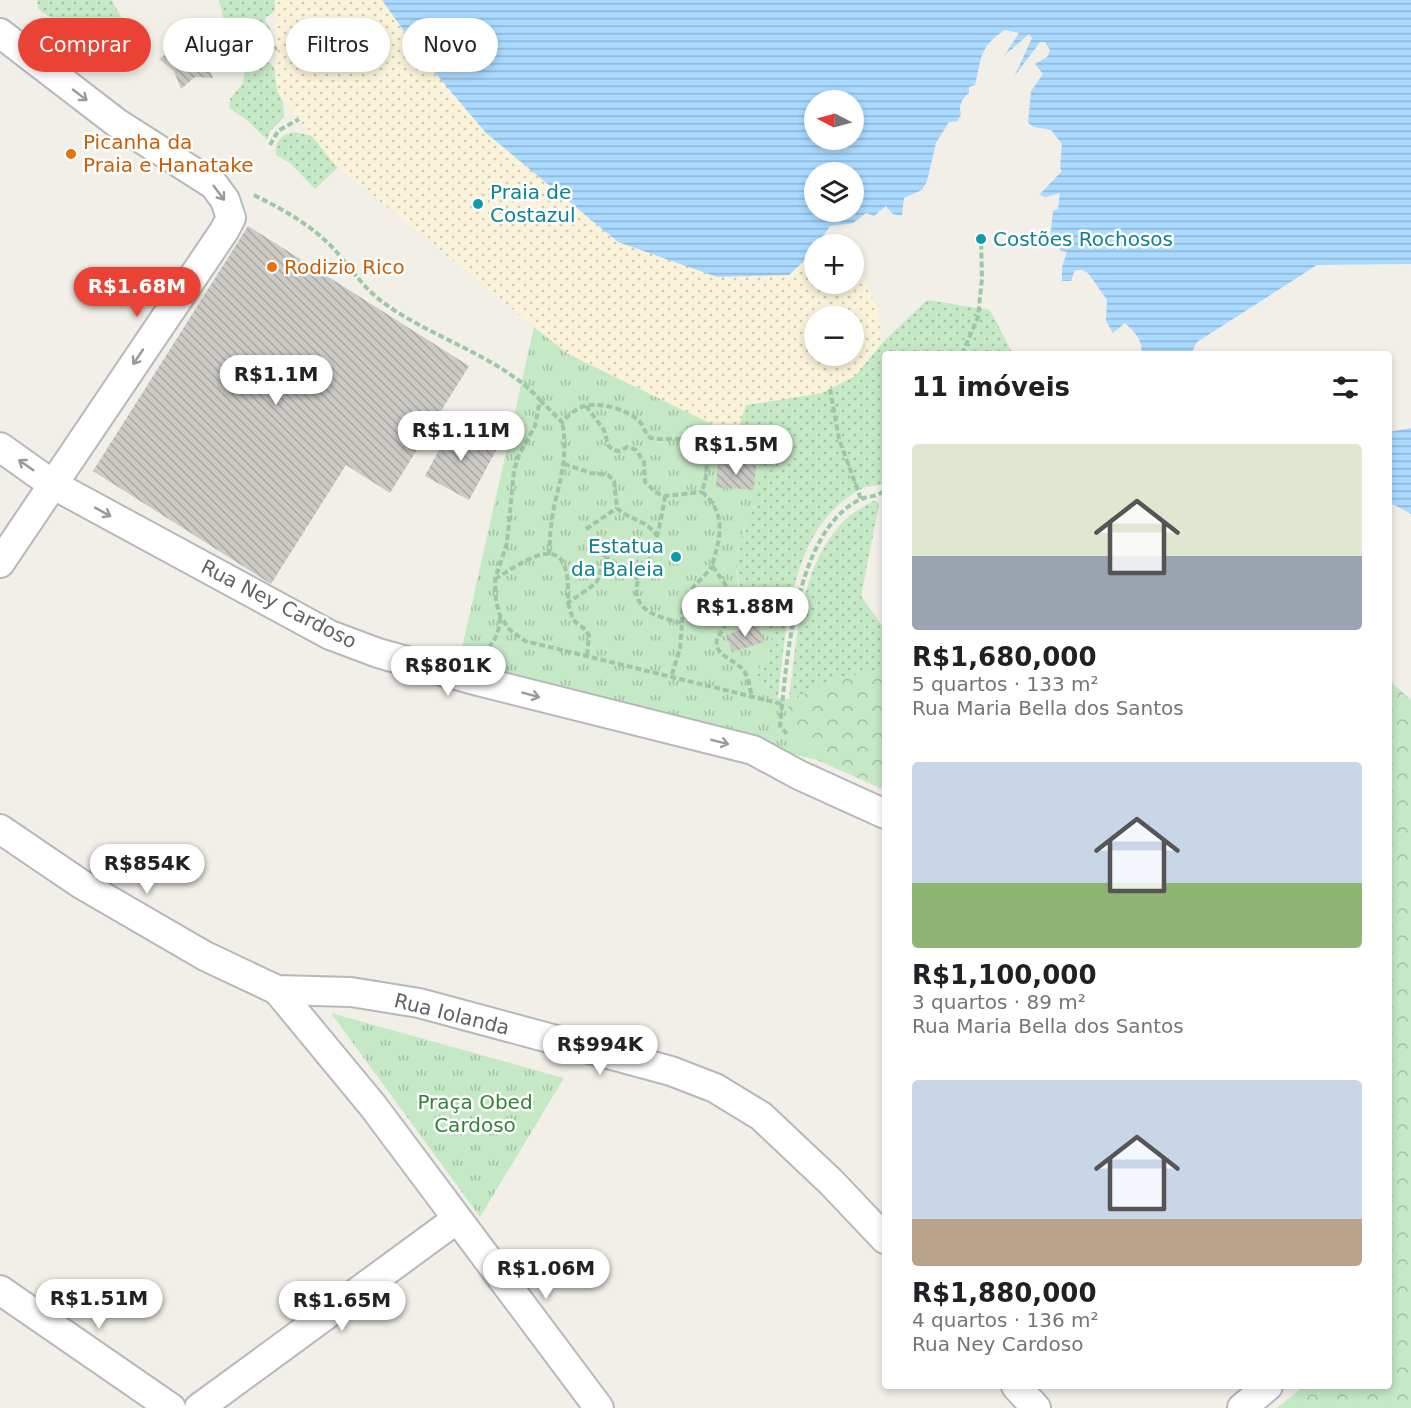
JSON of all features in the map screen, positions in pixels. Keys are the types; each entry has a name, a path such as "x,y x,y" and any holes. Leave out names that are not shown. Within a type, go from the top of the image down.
{"street":[{"path":"0,33 117,123 214,185 225,200 231,218 0,562"},
{"name":"Rua Ney Cardoso","path":"0,447 52,484 330,635 378,653 453,674 753,750 799,775 882,813"},
{"path":"0,829 81,884 194,950 277,990 373,1106 598,1408"},
{"name":"Rua Iolanda","path":"277,990 351,992 419,1004 671,1071 715,1088 761,1116 831,1182 882,1236"},
{"path":"199,1408 457,1219"},
{"path":"0,1290 171,1408"},
{"path":"1019,1389 1036,1408"},
{"path":"1242,1408 1264,1389"}],"path":[{"path":"270,145 278,131 299,119"},
{"path":"963,351 978,317 982,278 981,239"},
{"path":"514,378 532,391 562,422 565,441 564,464 552,518 549,555"},
{"path":"830,389 839,439 861,499"},
{"path":"540,400 535,426 519,455 514,470 509,537 495,579 496,601 500,615 510,630 525,641 782,704 796,610 808,566 818,541 831,522 849,506 861,499 882,492"},
{"path":"562,422 585,405 610,407 635,418 651,438 684,440 701,451 723,457 746,456 749,449 736,436"},
{"path":"585,405 604,430 610,448 616,451 627,447 636,450 645,462 645,482 657,494 665,496 702,492 711,500 719,515 719,540 712,567 688,593 683,604 680,648 671,678"},
{"path":"701,451 707,465 702,492"},
{"path":"564,464 591,473 608,475 614,481 617,508 632,519 652,528 656,536"},
{"path":"665,496 651,554 638,580 638,601 641,606 658,616 682,623"},
{"path":"586,529 617,508"},
{"path":"495,579 536,555 549,555 561,559 566,568 568,603 573,620 586,630 589,636 587,657"},
{"path":"568,603 581,592 592,587 598,580 604,557 612,559 617,565 627,567 638,580"},
{"path":"712,567 727,586 732,598 733,609 717,639 717,648 722,655 732,659 746,674 752,698"},
{"path":"453,674 489,648 498,632 500,615"}],"green space":[{"path":"37,0 112,0 121,18 51,18 38,9"},
{"path":"219,0 275,0 274,11 266,18 223,18"},
{"path":"274,67 277,91 283,102 284,117 270,131 267,140 248,121 229,108 230,99 243,83 245,72 274,72"},
{"path":"295,132 312,136 338,167 315,189 290,163 276,155 276,146 280,139"},
{"path":"927,300 990,310 1011,351 882,351 882,484 863,488 838,505 820,526 806,552 789,610 778,698 757,679 758,670 766,660 764,620 742,599 735,564 742,534 755,503 752,447 736,436 746,405 821,393 855,376 882,343"},
{"path":"534,327 568,354 736,436 752,447 761,471 755,503 742,534 735,564 742,599 764,620 772,636 766,660 758,670 757,679 778,698 789,699 786,723 817,760 458,666"},
{"path":"873,501 878,502 861,596 882,626 882,670 837,677 813,690 789,699 798,631 808,585 826,543 844,521"},
{"path":"882,670 882,789 817,760 786,723 789,699 813,690 837,677"},
{"path":"1392,683 1411,700 1411,1408 1277,1408 1300,1389 1392,1389"},
{"name":"Praça Obed Cardoso","path":"331,1013 564,1078 480,1217"}],"sand":[{"name":"Praia de Costazul","path":"275,0 382,0 402,28 402,72 446,72 804,249 804,294 864,294 864,277 877,308 882,343 864,365 864,306 804,306 804,366 863,366 855,376 822,393 746,405 736,436 568,354 334,164 277,91"}],"water":[{"path":"382,0 1411,0 1411,264 1317,265 1197,342 1192,351 1142,351 1140,340 1125,323 1113,333 1106,321 1107,300 1088,273 1075,270 1071,281 1062,281 1062,267 1067,252 1061,251 1050,238 1053,211 1058,209 1060,193 1046,197 1039,195 1062,171 1060,168 1062,144 1051,130 1034,127 1028,123 1031,91 1043,74 1035,64 1047,57 1050,50 1045,42 1040,42 1014,77 1032,38 1029,34 1004,56 1019,33 1005,30 986,47 975,85 969,87 969,93 961,102 961,114 958,121 949,122 936,143 927,181 922,190 904,198 902,215 893,214 886,206 874,216 866,213 864,215 864,162 804,162 804,222 854,222 830,226 825,234 804,234 804,261 789,275 717,277 618,242 486,133 434,72 498,72 498,18 402,18 402,28"},
{"path":"1411,428 1411,514 1392,504 1392,431"}],"building":[{"path":"174,72 211,72 213,78 195,77 181,89"},
{"path":"248,226 469,366 390,493 346,465 271,584 93,471"},
{"path":"453,424 497,449 469,500 425,476"},
{"path":"718,462 756,465 754,490 716,487"},
{"path":"758,624 764,642 732,652 726,635"}],"place":[{"name":"Picanha da Praia e Hanatake","path":"71,154"},
{"name":"Praia de Costazul","path":"478,204"},
{"name":"Costões Rochosos","path":"981,239"},
{"name":"Rodizio Rico","path":"272,267"},
{"name":"Estatua da Baleia","path":"676,557"}]}
